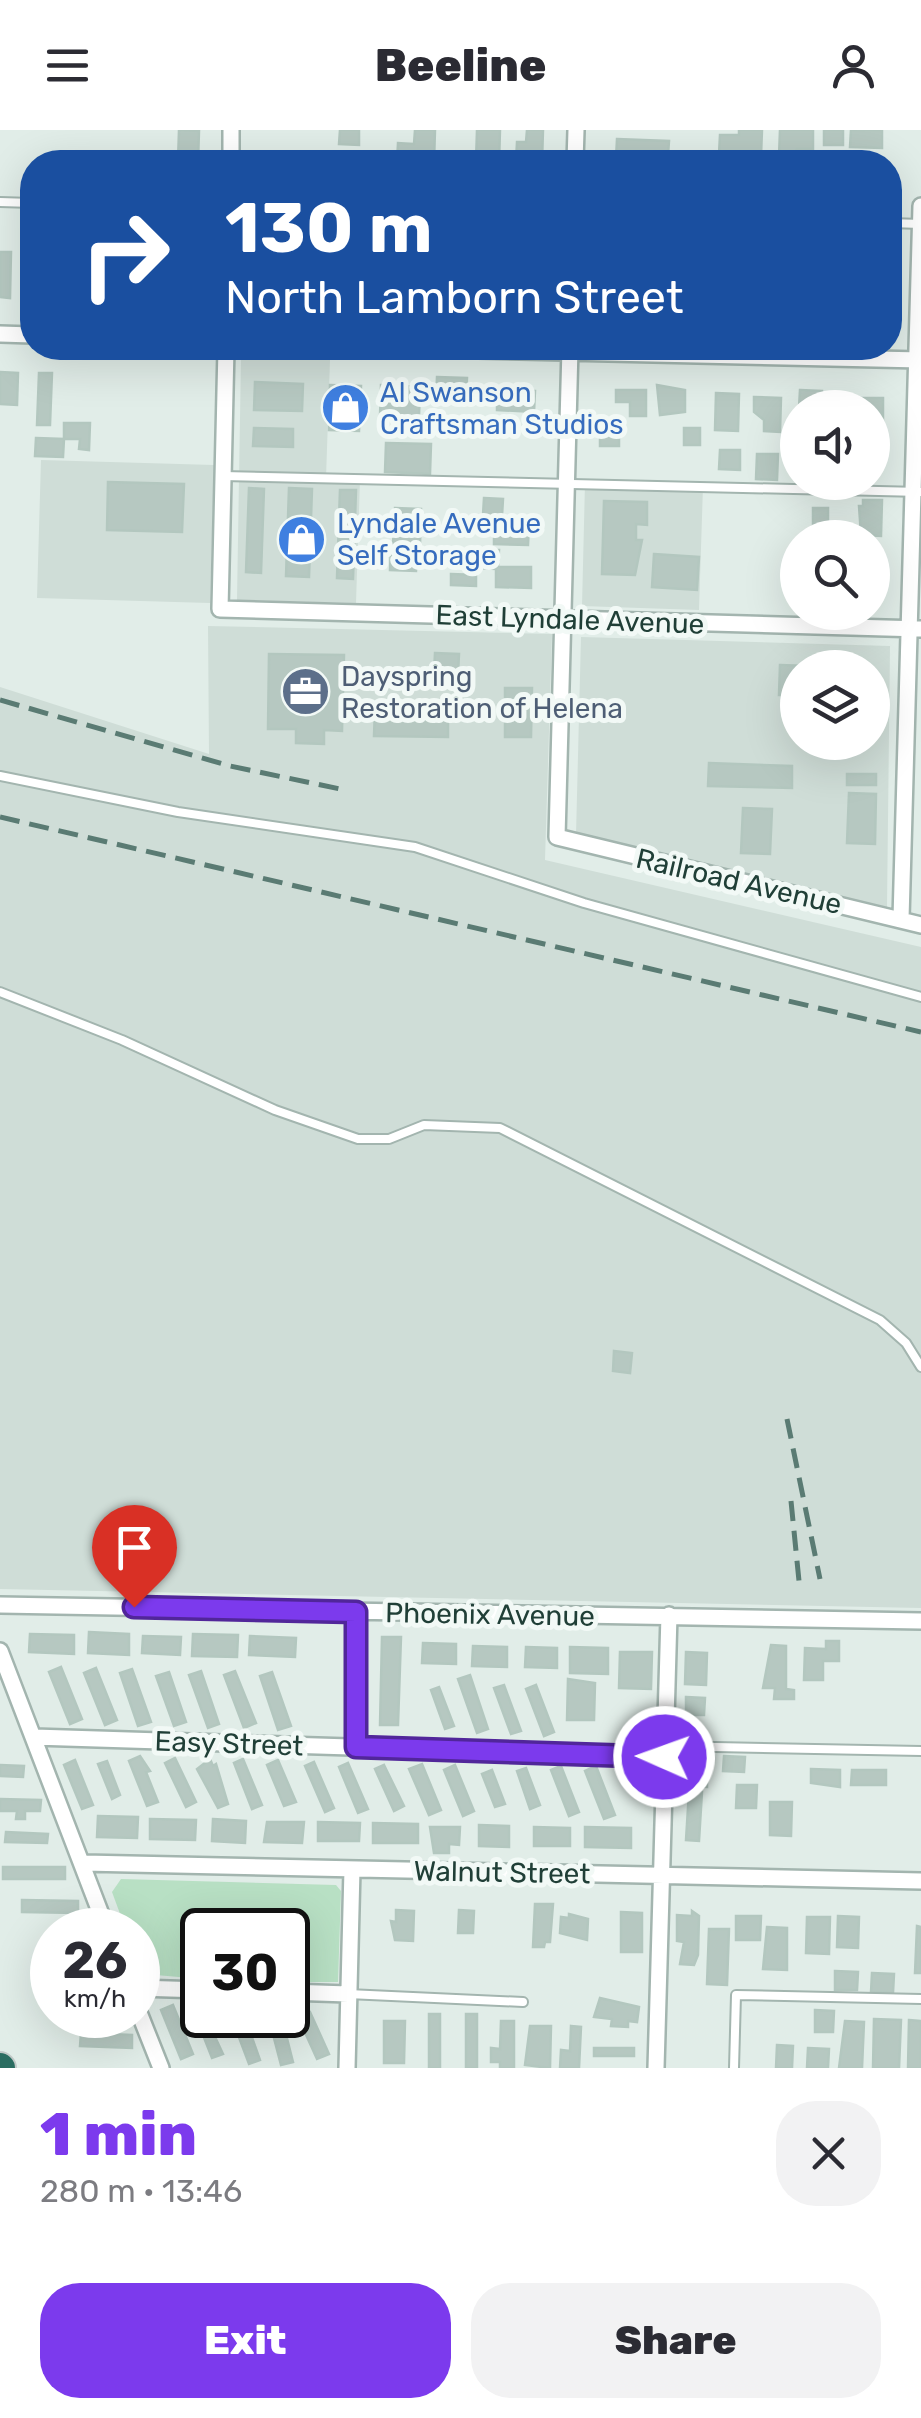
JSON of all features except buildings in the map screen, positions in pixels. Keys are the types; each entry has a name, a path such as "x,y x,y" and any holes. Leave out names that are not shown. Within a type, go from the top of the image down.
{"street":[{"path":"900,919 913,762 921,206"},
{"path":"223,476 226,360"},
{"path":"564,619 570,360"},
{"name":"East Lyndale Avenue","path":"223,476 220,609 914,628"},
{"name":"Railroad Avenue","path":"564,619 556,837 921,924"},
{"name":"Phoenix Avenue","path":"0,1605 921,1621"},
{"path":"356,1612 356,1747"},
{"path":"656,2068 669,1616"},
{"path":"0,1651 100,1908"},
{"name":"Easy Street","path":"34,1737 664,1752"},
{"name":"Walnut Street","path":"84,1863 921,1881"},
{"path":"347,2068 352,1869"},
{"path":"310,1993 348,1994"},
{"path":"149,2038 160,2068"}],"lane":[{"path":"223,476 916,492"},
{"path":"0,776 178,812 415,847 584,903 921,997"},
{"path":"0,992 122,1040 274,1110 358,1140 388,1140 424,1126 500,1128 880,1320 906,1343 921,1366"},
{"path":"664,1752 921,1751"},
{"path":"348,1994 524,2002"},
{"path":"734,2068 736,1995 921,1999"}],"shaded area":[{"path":"241,360 330,360 326,478 360,479 356,603 237,600"},
{"path":"41,460 214,465 210,603 37,598"},
{"path":"585,483 703,486 699,610 582,606"},
{"path":"208,626 552,634 545,860 921,947 921,1608 0,1589 0,687 209,754"},
{"path":"581,637 890,646 890,650 780,650 780,760 889,760 887,907 576,835"}],"green space":[{"path":"121,1879 336,1885 341,1891 338,1982 310,1982 310,1908 180,1908 180,1977 160,1975 160,1908 118,1908 112,1892"}],"railway":[{"path":"0,700 230,766 340,789"},
{"path":"0,817 921,1032"},
{"path":"787,1419 820,1579"},
{"path":"791,1501 799,1581"}],"place":[{"name":"Al Swanson Craftsman Studios","path":"345,408"},
{"name":"Lyndale Avenue Self Storage","path":"302,539"},
{"name":"Dayspring Restoration of Helena","path":"306,692"}],"route":[{"path":"134,1607 356,1612 356,1747 664,1757"}]}
